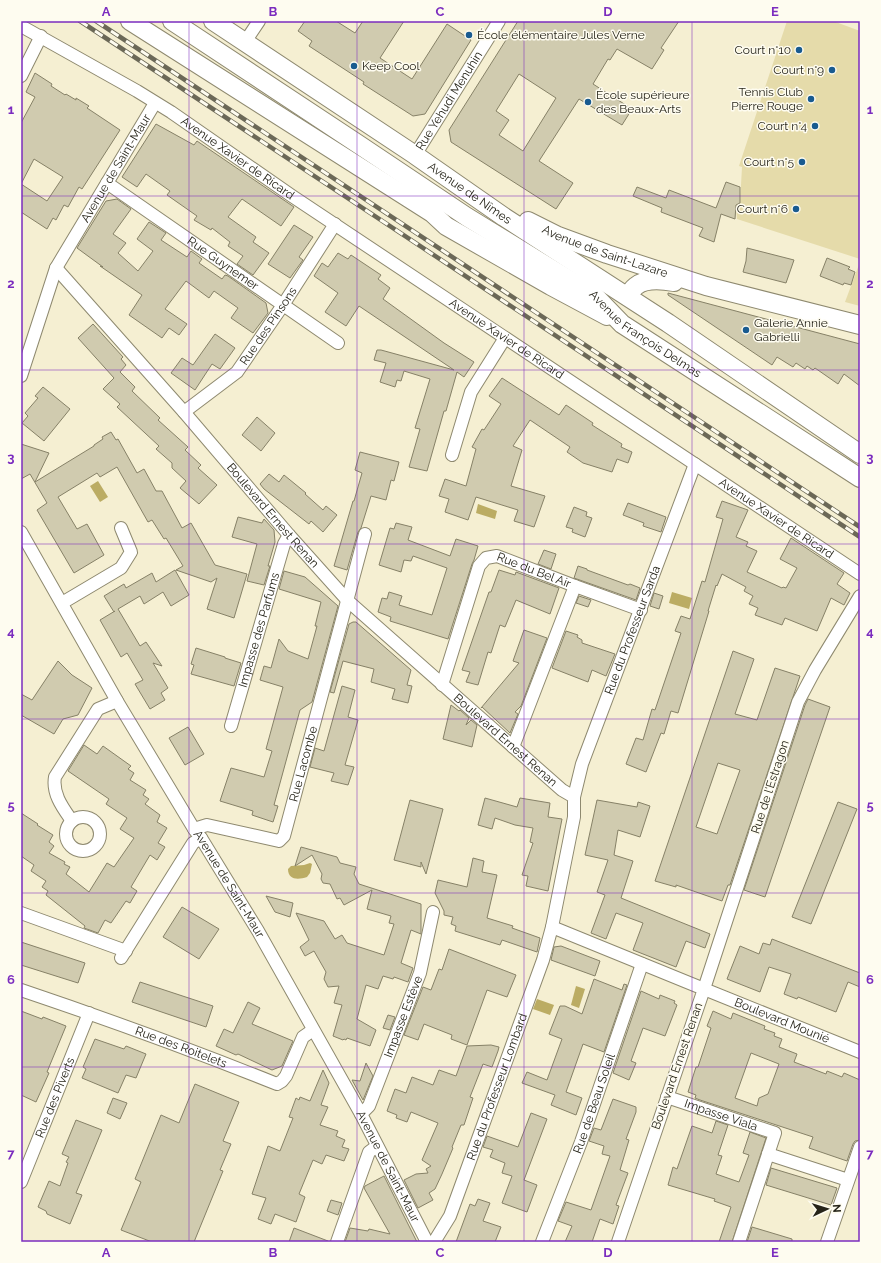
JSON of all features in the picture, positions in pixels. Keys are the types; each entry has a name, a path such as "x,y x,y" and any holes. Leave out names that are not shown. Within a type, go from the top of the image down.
{"main road":[{"name":"Avenue de Nîmes","path":"130,21 432,213 446,226 551,286 622,324"},
{"name":"Avenue de Nîmes","path":"172,21 467,217 594,295"},
{"name":"Avenue de Nîmes","path":"213,21 415,155 504,217 627,296"},
{"name":"Rue Yehudi Menuhin","path":"385,162 415,155"},
{"name":"Avenue de Nîmes","path":"432,213 467,217"},
{"name":"Avenue de Saint-Lazare","path":"504,217 526,220 558,236 607,254 706,286 860,325"},
{"name":"Avenue de Saint-Lazare","path":"627,296 636,286 647,281 661,280 706,286"},
{"name":"Avenue François Delmas","path":"594,295 622,324 860,478"},
{"name":"Avenue François Delmas","path":"594,295 627,296 860,454"}],"street":[{"path":"245,42 259,21"},
{"name":"Rue Yehudi Menuhin","path":"415,155 499,21"},
{"name":"Avenue de Saint-Maur","path":"21,26 137,91 155,103 56,268 21,376"},
{"path":"21,76 41,36"},
{"name":"Avenue Xavier de Ricard","path":"155,103 171,112 292,196 860,574"},
{"name":"Rue Guynemer","path":"107,183 338,343"},
{"name":"Rue des Pinsons","path":"184,412 237,372 283,305 335,224"},
{"name":"Boulevard Ernest Renan","path":"56,268 184,412 289,535 348,601 562,790 574,797"},
{"path":"452,455 471,392 505,338"},
{"name":"Rue du Professeur Sarda","path":"574,797 582,764 696,464"},
{"path":"62,603 121,568 131,552 121,528"},
{"name":"Avenue de Saint-Maur","path":"21,532 117,701 258,931 361,1114 427,1242"},
{"path":"348,601 365,534"},
{"name":"Impasse des Parfums","path":"231,726 284,544 289,535"},
{"name":"Rue du Bel Air","path":"442,684 479,566 486,558 497,556 641,610"},
{"path":"513,747 575,586"},
{"name":"Rue de l'Estragon","path":"704,989 798,702 815,670 860,596"},
{"name":"Rue Lacombe","path":"198,833 207,825 279,841 284,836 348,601"},
{"path":"72,821 60,803 54,784 55,778 98,709 117,701"},
{"path":"552,927 574,817 574,797"},
{"path":"21,913 123,955 198,833"},
{"name":"Impasse Estève","path":"361,1114 370,1106 420,972 433,912"},
{"name":"Boulevard Ernest Renan","path":"552,927 704,989 618,1242"},
{"name":"Rue du Professeur Lombard","path":"434,1242 450,1216 543,960 552,927"},
{"name":"Rue de Beau Soleil","path":"542,1242 581,1142 642,964"},
{"name":"Boulevard Mounié","path":"704,989 860,1052"},
{"name":"Rue des Roitelets","path":"21,990 198,1053 277,1084 286,1076 303,1037 313,1030"},
{"name":"Rue des Piverts","path":"21,1182 89,1013"},
{"name":"Impasse Viala","path":"667,1097 775,1133 768,1154"},
{"path":"337,1242 369,1152 377,1146"},
{"path":"827,1242 860,1147"},
{"path":"739,1242 768,1154 848,1180"}],"shaded area":[{"name":"Tennis Club Pierre Rouge","path":"787,21 833,21 860,31 860,259 737,219 736,205 740,203 742,167 739,166"},
{"path":"860,262 860,306 845,302"},
{"path":"98,481 108,497 100,502 90,486"},
{"path":"478,504 497,511 495,519 476,513"},
{"path":"672,592 692,598 689,609 669,603"},
{"path":"312,864 310,873 307,877 297,879 288,873 288,869 291,866"},
{"path":"576,986 585,989 579,1008 571,1005"},
{"path":"537,999 554,1005 550,1015 533,1009"}],"building":[{"path":"305,21 336,21 355,33 363,21 404,21 380,58 412,79 447,24 471,40 425,114 413,116 363,84 364,82 309,46 312,41 298,31"},
{"path":"518,21 679,21 661,48 664,50 652,69 617,49 610,60 608,59 593,84 632,109 622,125 579,99 539,161 573,183 556,209 451,142 449,130","holes":["519,74 556,98 523,151 499,135 509,120 496,111"]},
{"path":"35,73 65,95 66,94 76,100 76,98 89,106 87,108 120,130 82,189 79,187 68,207 64,205 56,220 53,218 47,229 21,212 21,184 21,123 35,97 26,92","holes":["34,159 63,177 47,201 21,184"]},
{"path":"156,124 194,145 197,141 294,207 281,226 242,199 228,217 256,237 253,242 269,253 253,275 237,264 243,256 228,246 230,242 212,228 211,230 194,220 197,216 167,195 170,191 146,174 137,187 122,177"},
{"path":"726,182 740,187 740,203 736,205 735,219 721,214 714,242 699,236 703,228 661,212 662,208 633,196 637,187 666,198 669,190 716,208"},
{"path":"117,199 131,209 113,234 126,243 118,253 138,271 153,251 137,239 149,222 166,233 161,240 187,257 191,251 202,259 199,263 222,279 225,275 228,276 266,303 268,313 253,333 231,318 238,308 214,291 209,298 186,281 165,309 187,324 179,335 169,328 162,338 129,315 142,295 77,248 106,201"},
{"path":"294,225 313,237 299,257 303,260 290,278 268,264"},
{"path":"747,248 794,260 786,283 743,272"},
{"path":"338,253 348,259 351,255 381,275 378,279 390,288 383,299 444,343 474,362 464,377 457,372 427,471 409,467 420,429 415,428 430,379 404,371 401,381 397,380 395,387 380,382 386,363 374,360 377,350 381,350 454,370 359,306 346,326 325,312 338,293 314,276 322,263 328,267"},
{"path":"827,258 850,267 848,269 855,272 851,285 844,283 843,285 820,276"},
{"path":"668,293 860,344 860,386 844,374 838,384 815,368 813,370 807,366 805,369 796,363 793,367 777,357 772,365 668,295"},
{"path":"93,324 123,357 121,359 126,365 120,372 135,387 132,391 160,418 158,420 188,447 185,450 201,465 198,468 217,485 199,504 180,488 186,481 172,468 172,463 156,449 159,446 117,407 120,404 103,389 114,378 78,338"},
{"path":"215,334 235,348 220,369 212,364 195,390 171,373 182,358 193,365"},
{"path":"502,378 559,415 566,405 593,423 592,425 622,444 621,447 632,452 628,463 617,459 612,472 583,463 567,452 570,447 530,420 513,446 522,450 511,486 545,496 534,527 514,521 518,510 476,497 468,520 445,512 449,499 439,496 445,479 466,486 476,449 472,447 482,429 484,430 501,404 489,396"},
{"path":"43,387 70,409 44,441 22,423 28,416 25,413 38,398 35,396"},
{"path":"257,417 275,433 261,451 242,435"},
{"path":"111,432 116,440 118,439 137,473 144,469 156,491 162,491 182,528 191,523 215,565 247,574 234,618 207,609 217,578 211,582 176,570 183,566 166,538 164,539 152,520 148,522 117,467 100,477 97,473 58,497 77,529 87,524 104,555 74,573 37,510 47,503 30,474 21,479 21,444 49,453 35,482 94,446 103,439 102,437"},
{"path":"360,452 399,462 394,481 391,480 386,500 371,496 361,528 358,532 347,570 334,566 362,473 355,470"},
{"path":"269,474 279,482 284,475 306,493 305,494 323,510 326,506 337,515 323,532 311,521 309,524 264,489 260,484"},
{"path":"722,501 748,510 736,537 748,542 746,546 757,551 747,572 782,588 786,588 797,568 780,559 791,538 844,573 837,584 850,593 844,605 831,598 817,631 785,618 782,625 755,615 758,608 749,604 753,596 744,591 746,587 722,574 717,586 716,585 678,713 671,711 664,734 661,733 646,772 626,764 636,738 643,740 652,709 655,710 681,633 675,631 681,616 690,619 702,581 705,582 723,519 716,517"},
{"path":"628,503 666,517 661,532 643,526 644,523 623,515"},
{"path":"574,507 587,512 586,516 592,518 585,537 572,532 573,529 566,527"},
{"path":"238,517 262,523 264,519 274,530 275,542 264,585 247,581 257,544 232,537"},
{"path":"396,523 412,527 408,540 450,556 456,539 478,546 448,639 390,621 391,617 378,612 382,598 387,599 389,592 402,596 399,605 432,615 447,568 413,556 411,561 404,560 401,572 379,565 390,528 394,529"},
{"path":"544,550 556,554 551,569 538,564"},
{"path":"578,566 640,588 636,600 574,578"},
{"path":"175,570 189,595 171,606 163,592 144,604 140,596 118,609 140,646 146,642 162,666 153,663 168,688 161,693 165,700 150,709 135,684 143,680 127,653 121,657 100,620 114,612 104,596 124,584 126,588 152,573 156,582"},
{"path":"499,570 515,575 516,572 559,588 550,614 516,600 505,627 500,625 491,653 488,652 478,685 466,682 470,672 462,670 489,592 491,592"},
{"path":"284,571 305,577 338,606 312,702 300,710 274,805 278,806 273,822 252,815 253,811 220,801 231,768 264,777 272,751 266,749 283,687 260,680 264,666 271,668 279,639 288,651 308,659 317,626 315,626 321,602 279,589"},
{"path":"654,593 663,596 659,609 650,606"},
{"path":"579,596 591,600 588,607 576,603"},
{"path":"356,622 411,670 407,685 412,686 408,703 392,699 395,689 371,682 374,669 343,661 334,693 330,692 349,624"},
{"path":"524,630 547,638 521,706 515,712 518,714 510,733 482,707 481,708 519,663 513,661"},
{"path":"566,631 578,635 577,637 582,640 582,643 615,654 606,676 592,670 588,682 552,668"},
{"path":"196,648 241,663 234,686 191,674 194,665 191,664"},
{"path":"733,651 754,659 735,714 757,720 775,668 800,676 730,885 728,885 722,901 676,885 676,887 655,881","holes":["718,763 740,770 717,834 696,827"]},
{"path":"58,661 72,675 92,688 78,715 63,719 54,734 21,715 21,694 32,700"},
{"path":"342,686 355,690 348,717 358,720 345,765 354,767 348,785 331,781 334,773 310,767 315,748 324,751"},
{"path":"808,699 830,707 765,897 744,890"},
{"path":"451,705 459,711 460,710 469,718 466,725 471,720 477,725 472,747 443,739"},
{"path":"188,727 204,754 185,765 169,738"},
{"path":"84,745 97,754 103,746 131,766 128,769 134,773 130,780 146,790 143,795 149,799 145,804 160,815 157,822 167,828 158,843 165,847 157,860 150,855 131,887 137,891 130,903 126,901 111,923 105,920 98,933 84,928 85,926 46,895 48,891 42,887 46,881 31,871 34,865 21,856 21,813 53,835 49,842 54,846 49,853 65,862 64,864 70,867 66,874 89,892 107,863 114,867 134,838 120,829 127,818 106,804 109,799 68,771"},
{"path":"485,798 517,807 520,798 550,803 548,817 562,819 548,891 526,886 528,876 522,875 533,843 530,842 533,828 515,825 495,818 492,829 478,825"},
{"path":"410,800 443,809 426,874 421,862 421,867 394,860"},
{"path":"597,800 637,807 638,802 650,806 640,837 618,830 614,855 633,861 621,898 710,934 705,948 686,941 676,967 633,950 643,923 616,913 606,939 591,933 605,895 597,892 608,860 585,855"},
{"path":"838,802 857,809 811,924 792,917"},
{"path":"301,847 337,857 340,863 356,867 354,874 359,884 421,904 421,934 411,930 401,963 413,968 408,982 394,977 393,979 383,976 378,989 366,985 357,1019 376,1030 370,1046 347,1038 346,1040 343,1040 333,1036 342,1005 334,1003 339,986 328,987 324,979 326,972 314,951 305,956 300,947 309,940 296,913 324,921 335,939 342,935 347,943 384,955 394,924 389,923 391,916 367,909 372,890 344,905 340,898 337,899 330,884 323,883 321,879 322,874 312,855 295,866"},
{"path":"473,858 484,861 482,872 497,875 487,918 513,926 512,928 540,938 537,952 502,940 500,945 455,931 456,926 451,924 453,917 444,915 444,911 435,893 438,880 467,887"},
{"path":"266,896 293,903 290,917 275,912"},
{"path":"182,907 219,929 199,959 163,937"},
{"path":"772,939 860,973 860,987 848,982 836,1012 798,997 797,999 784,994 791,974 769,967 760,992 727,979 740,946 759,954 763,943 770,945"},
{"path":"21,942 85,963 78,983 21,965"},
{"path":"561,946 600,961 595,976 551,960 554,947"},
{"path":"449,949 516,975 507,997 487,990 467,1045 451,1039 452,1035 424,1024 418,1040 404,1035 423,987 431,990 439,969 442,970"},
{"path":"594,979 622,990 624,984 627,985 604,1052 583,1044 566,1092 582,1098 576,1115 551,1105 555,1095 522,1083 527,1072 547,1080 562,1039 549,1034 560,1006 565,1006 582,1014"},
{"path":"140,982 213,1006 206,1027 132,1002"},
{"path":"641,991 659,999 660,995 675,1001 674,1003 677,1005 665,1036 643,1028 631,1061 636,1063 629,1080 613,1073"},
{"path":"248,1002 260,1008 252,1024 293,1041 282,1066 272,1070 238,1054 236,1055 216,1046 224,1029 233,1033"},
{"path":"21,1011 42,1019 43,1017 66,1026 47,1072 49,1073 36,1102 21,1095"},
{"path":"713,1011 731,1019 733,1013 765,1026 764,1029 775,1033 774,1036 782,1039 779,1047 797,1054 794,1062 826,1074 827,1071 842,1077 844,1073 860,1080 860,1140 855,1141 853,1144 847,1161 809,1148 813,1137 700,1100 695,1098 696,1095 688,1092 711,1028 707,1026","holes":["751,1053 779,1064 768,1094 759,1098 757,1106 735,1098"]},
{"path":"388,1015 395,1017 390,1030 383,1028"},
{"path":"95,1039 124,1049 126,1046 146,1054 136,1078 126,1075 118,1093 82,1078 86,1069 83,1067"},
{"path":"491,1045 499,1047 498,1051 492,1067 483,1064 470,1097 473,1098 464,1125 461,1125 452,1147 453,1148 435,1189 429,1193 433,1200 418,1208 404,1180 416,1174 428,1173 426,1169 431,1166 422,1160 438,1123 411,1112 407,1122 396,1118 397,1115 387,1111 395,1089 406,1093 412,1077 433,1085 439,1070 456,1076 467,1046"},
{"path":"366,1063 373,1076 363,1100 352,1080 360,1081"},
{"path":"323,1070 329,1083 321,1105 328,1107 320,1125 338,1131 336,1136 345,1140 342,1147 349,1149 344,1161 326,1155 322,1164 313,1160 299,1194 305,1197 296,1222 275,1214 271,1224 258,1219 266,1198 252,1194 268,1146 280,1151 293,1118 289,1117 296,1098 299,1100 300,1097 310,1101"},
{"path":"195,1084 239,1102 223,1141 231,1144 220,1170 223,1171 194,1242 152,1242 121,1230 141,1182 135,1179 161,1115 179,1123"},
{"path":"113,1098 127,1103 120,1119 107,1113"},
{"path":"613,1099 636,1107 636,1112 626,1139 629,1140 620,1170 628,1173 616,1205 619,1206 613,1224 600,1219 592,1242 565,1242 572,1226 558,1221 566,1202 591,1210 610,1156 602,1154 604,1146 589,1141 594,1128 601,1130"},
{"path":"531,1113 547,1119 524,1180 537,1185 527,1212 502,1203 512,1176 502,1173 505,1163 490,1157 493,1150 483,1147 487,1136 518,1147"},
{"path":"76,1120 102,1130 76,1193 82,1195 70,1224 47,1214 46,1211 38,1207 49,1181 60,1186 68,1163 66,1162 69,1157 62,1154"},
{"path":"716,1121 728,1125 718,1155 722,1156 716,1174 739,1182 749,1155 743,1153 750,1132 766,1138 732,1242 719,1242 731,1207 714,1201 715,1199 668,1185 673,1167 677,1169 692,1126 712,1133"},
{"path":"771,1168 837,1188 831,1205 766,1185"},
{"path":"384,1176 417,1242 345,1242 350,1228 368,1231 369,1229 390,1234 364,1188 365,1186"},
{"path":"478,1199 490,1203 483,1221 501,1227 495,1242 456,1242 470,1204 475,1206"},
{"path":"331,1200 342,1203 338,1215 327,1211"},
{"path":"752,1227 792,1239 792,1242 747,1242"},
{"path":"294,1228 328,1241 289,1242"}],"railway":[{"path":"80,21 860,537"},
{"path":"96,21 860,527"}],"place":[{"name":"École élémentaire Jules Verne","path":"469,35"},
{"name":"Court n°10","path":"799,50"},
{"name":"Keep Cool","path":"354,66"},
{"name":"Court n°9","path":"832,70"},
{"name":"Tennis Club Pierre Rouge","path":"811,99"},
{"name":"École supérieure des Beaux-Arts","path":"588,102"},
{"name":"Court n°4","path":"815,126"},
{"name":"Court n°5","path":"802,162"},
{"name":"Court n°6","path":"796,209"},
{"name":"Galerie Annie Gabrielli","path":"746,330"}]}
